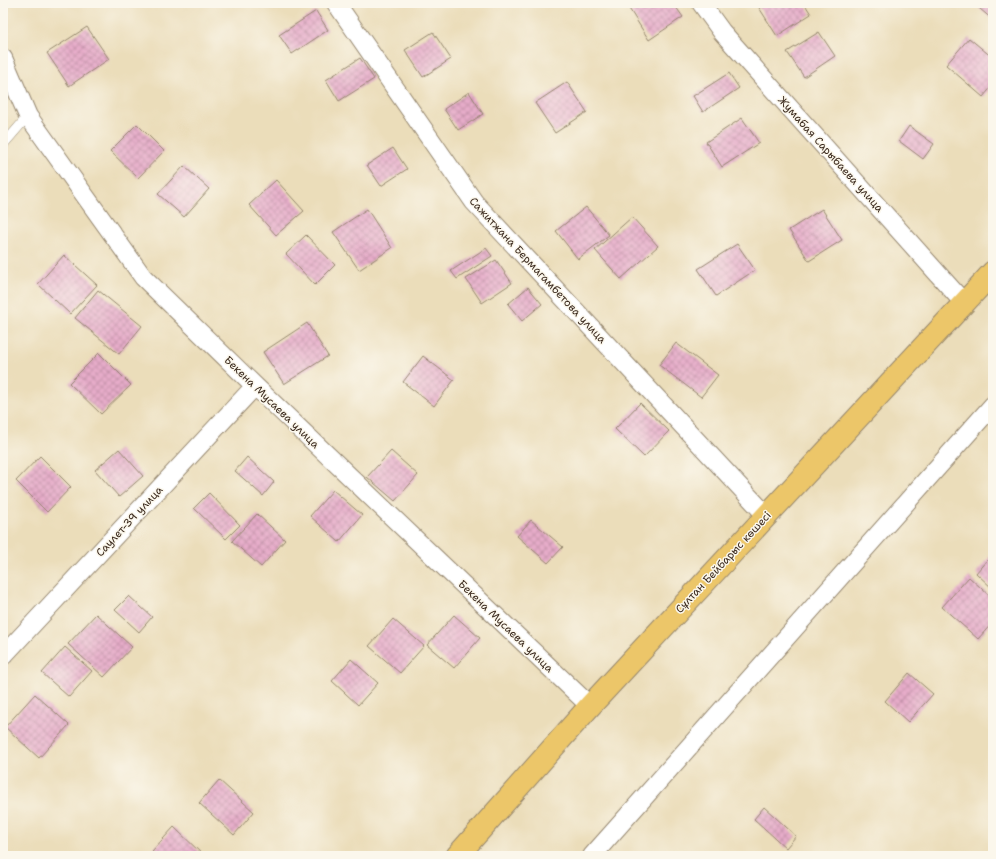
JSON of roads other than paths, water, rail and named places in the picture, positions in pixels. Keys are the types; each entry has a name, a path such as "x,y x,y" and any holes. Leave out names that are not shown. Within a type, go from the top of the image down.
{"main road":[{"name":"Сұлтан Бейбарыс көшесі","path":"457,856 590,706 993,272"}],"street":[{"name":"Сажитжана Бермагамбетова улица","path":"336,3 474,202 767,516"},
{"name":"Жумабая Сарыбаева улица","path":"702,3 722,32 964,303"},
{"name":"Бекена Мусаева улица","path":"3,58 28,116 144,277 255,386 590,706"},
{"name":"Саулет-39 улица","path":"3,656 255,386"},
{"path":"592,856 993,405"}],"lane":[{"path":"3,145 28,116"}]}
